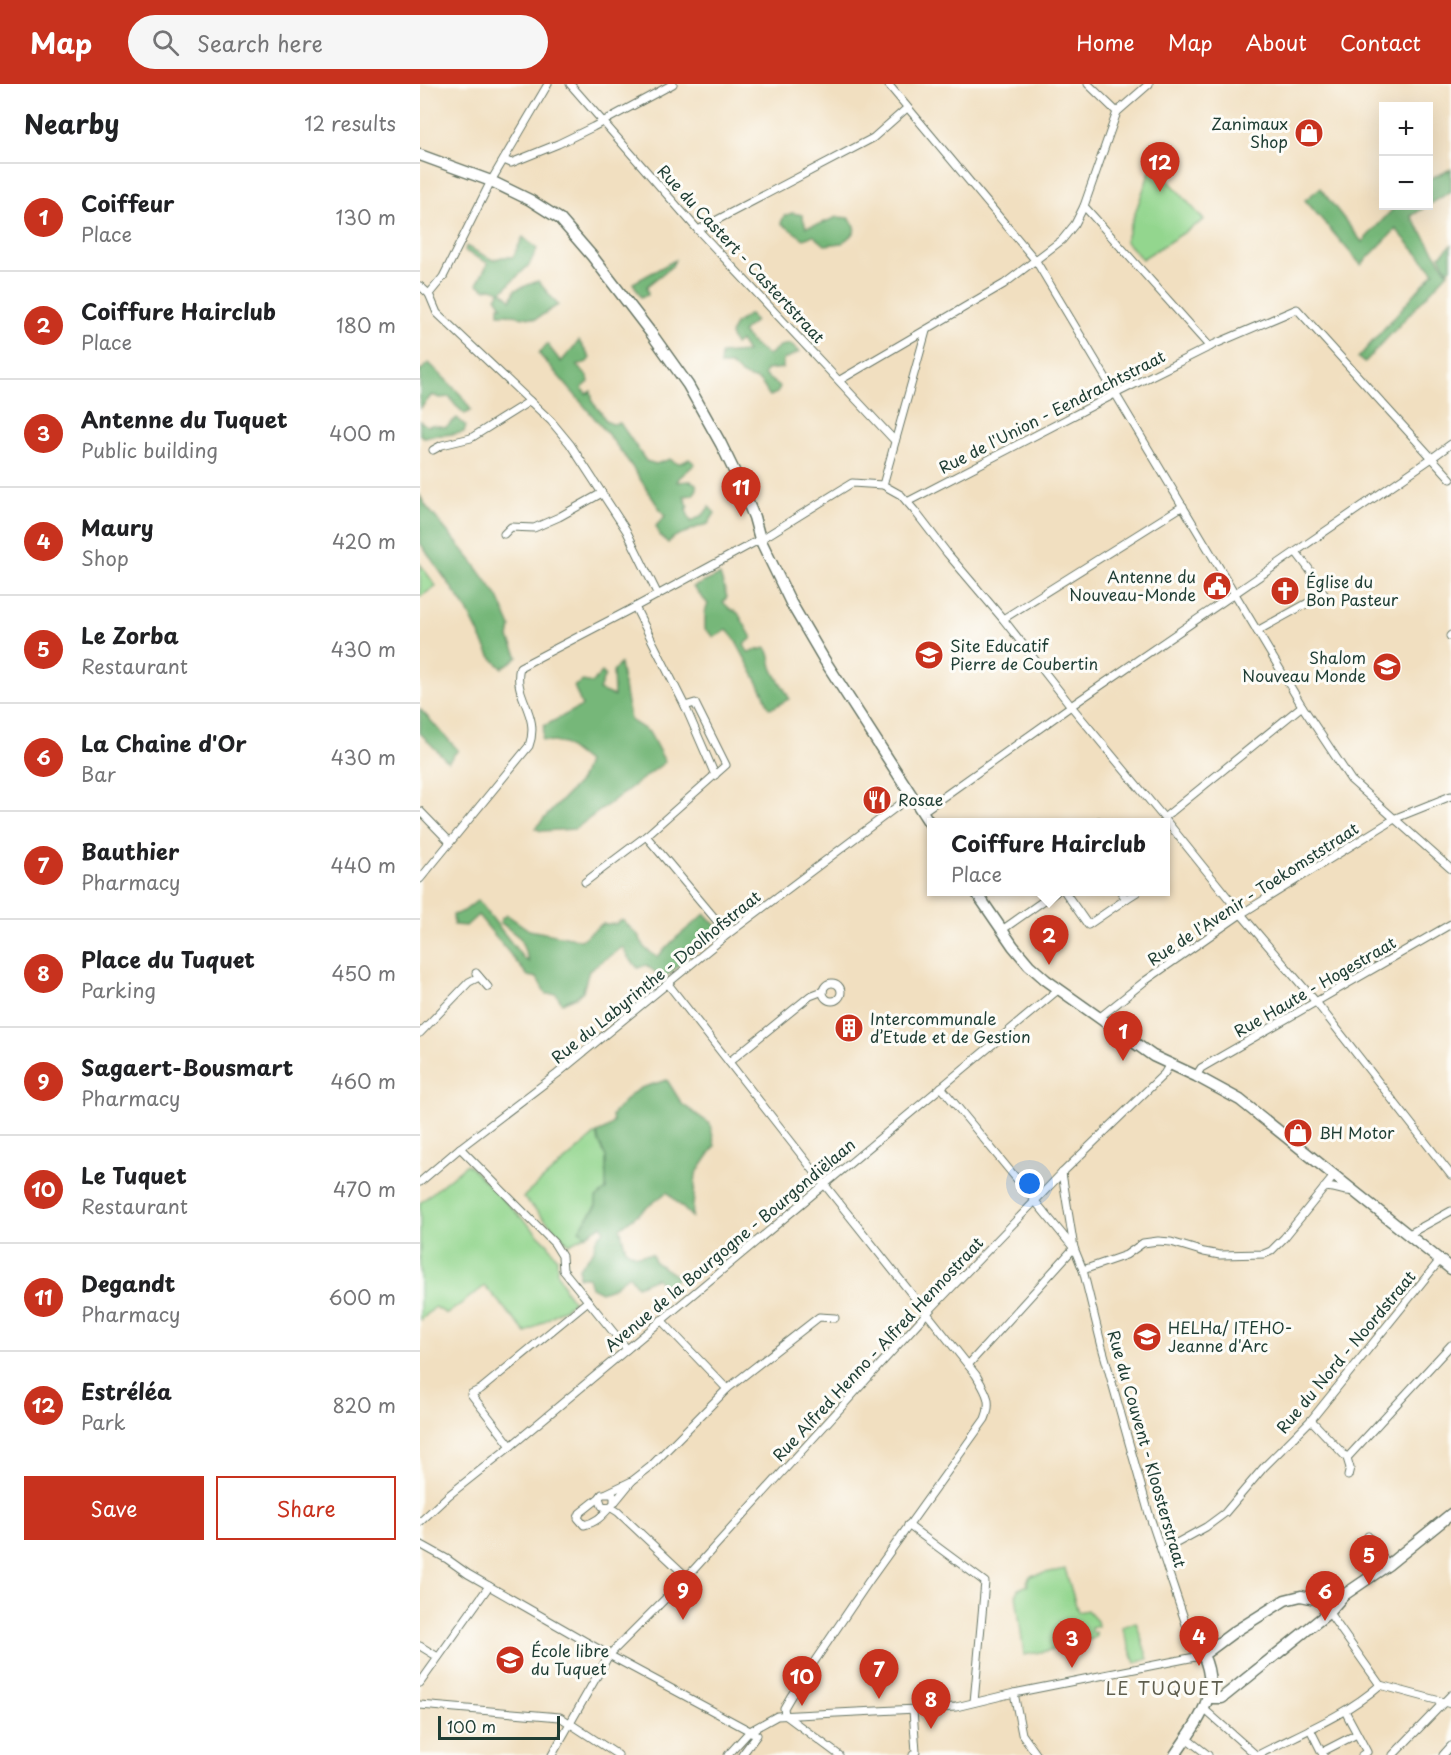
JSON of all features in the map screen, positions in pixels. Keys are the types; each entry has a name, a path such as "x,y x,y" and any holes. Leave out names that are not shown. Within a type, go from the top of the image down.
{"street":[{"path":"429,294 443,277 491,181 548,84"},
{"name":"Rue du Castert - Castertstraat","path":"570,84 698,230 895,441"},
{"path":"504,160 511,163 558,144 673,84"},
{"path":"888,84 1036,261 1302,706 1351,780 1451,868"},
{"path":"1088,84 1117,112"},
{"path":"840,380 1004,284 1067,235 1076,224 1084,206 1117,112 1149,84"},
{"path":"698,230 873,138 907,108"},
{"path":"420,155 491,181 530,200 560,219 592,256 651,333 688,385 721,444 754,517 760,539 791,603 825,661 927,820"},
{"path":"1084,206 1210,347"},
{"path":"420,286 429,294 437,313 530,401 570,444 626,530 658,595"},
{"name":"Rue de l'Union - Eendrachtstraat","path":"907,502 1115,394 1210,347 1297,309 1432,458"},
{"path":"883,485 926,331"},
{"path":"433,450 442,445 471,438 530,401"},
{"path":"922,812 1071,706 1451,444"},
{"path":"1432,458 1451,479"},
{"path":"420,879 529,746 533,734 531,718 520,691 517,678 519,667 636,607 760,539 852,483 883,485 901,495 1164,818 1302,706"},
{"path":"504,534 511,527 534,528 602,493"},
{"path":"1003,619 1183,506"},
{"path":"1257,631 1324,594 1310,569 1296,552"},
{"path":"636,607 685,706 715,775"},
{"path":"585,882 646,836 726,765 696,703 685,706"},
{"name":"Rue du Labyrinthe - Doolhofstraat","path":"420,1182 460,1148 557,1074 728,934 911,796"},
{"name":"Rue de l'Avenir - Toekomststraat","path":"1099,1018 1145,981 1241,914 1396,818 1451,796"},
{"path":"420,811 450,842"},
{"path":"1170,825 1316,1002 1451,1175"},
{"path":"646,836 728,934"},
{"path":"979,896 1029,965 1059,990 1153,1056 1240,1100 1447,1264"},
{"path":"1002,930 1049,896"},
{"path":"1068,896 1088,925 1130,896"},
{"name":"Rue Haute - Hogestraat","path":"1196,1076 1201,1068 1451,924"},
{"path":"420,1033 477,975 488,987"},
{"path":"668,984 968,1365 984,1390 988,1401 989,1409 985,1419 908,1525 784,1708 785,1715 839,1755"},
{"name":"Avenue de la Bourgogne - Bourgondiëlaan","path":"420,1522 449,1495 1059,990"},
{"path":"729,1062 810,996 823,991"},
{"name":"Rue Alfred Henno - Alfred Hennostraat","path":"552,1755 609,1655 687,1577 926,1314 1062,1173 1164,1074 1170,1064"},
{"name":"Rue du Couvent - Kloosterstraat","path":"941,1087 1074,1248"},
{"path":"460,1148 554,1243 562,1256 563,1270 627,1349"},
{"name":"Rue du Couvent - Kloosterstraat","path":"1062,1173 1074,1248 1083,1270 1124,1429 1149,1514 1200,1656"},
{"path":"1083,1270 1126,1255 1143,1243 1158,1241 1172,1242 1220,1255 1264,1254 1271,1251 1284,1238 1334,1176"},
{"path":"1324,1188 1335,1187 1346,1192 1352,1191"},
{"path":"1409,1234 1451,1212"},
{"path":"968,1365 1074,1248"},
{"name":"Rue du Nord - Noordstraat","path":"1162,1551 1206,1527 1225,1513 1264,1467 1311,1420 1447,1264"},
{"path":"511,1446 471,1394 481,1389 588,1301"},
{"path":"632,1481 594,1523 584,1525 579,1518 580,1513 602,1494 632,1481 650,1467 727,1389 819,1317 835,1318"},
{"path":"661,1320 727,1389"},
{"path":"1347,1458 1451,1346"},
{"path":"1311,1420 1347,1458 1350,1467 1348,1476"},
{"path":"607,1493 615,1497 612,1505"},
{"path":"599,1498 602,1506 612,1505"},
{"path":"612,1505 687,1577"},
{"path":"1207,1703 1222,1698 1328,1613 1344,1594 1388,1564 1451,1514"},
{"path":"908,1525 985,1582 974,1702"},
{"path":"1368,1536 1388,1564"},
{"path":"420,1544 609,1655 750,1731 757,1736 742,1755"},
{"path":"420,1683 489,1586"},
{"path":"728,1755 750,1731 773,1718 785,1715 956,1707 1014,1693 1200,1656 1285,1600 1301,1596 1320,1600 1344,1594"},
{"path":"1320,1600 1380,1685 1447,1703"},
{"path":"420,1646 438,1657"},
{"path":"1175,1755 1207,1703 1209,1675 1200,1656"},
{"path":"1207,1703 1257,1755 1269,1753 1345,1711 1365,1699 1380,1685"},
{"path":"1014,1693 1022,1734 1037,1755"},
{"path":"1393,1755 1447,1703 1451,1695"},
{"path":"420,1705 560,1717 618,1755"},
{"path":"913,1710 916,1752 913,1755"},
{"path":"1345,1711 1367,1752 1362,1755"},
{"path":"1310,1729 1323,1753 1357,1734"},
{"path":"1186,1738 1208,1755"},
{"path":"1443,1755 1451,1746"}],"green space":[{"path":"1153,163 1204,220 1142,259 1125,241"},
{"path":"1451,169 1451,191 1433,202 1433,177"},
{"path":"1320,188 1362,242 1392,210 1421,210 1411,216 1448,273 1364,363 1358,358 1434,272 1396,229 1361,265 1305,200"},
{"path":"792,213 802,215 806,227 837,217 849,218 855,226 854,233 842,243 825,245 813,235 804,239 781,223 784,216"},
{"path":"523,237 537,249 529,265 502,291 511,300 515,290 538,281 558,305 536,319 499,314 499,306 502,306 496,297 501,291 492,288 485,289 477,284 488,263 465,251 466,246 493,260 513,257"},
{"path":"1451,245 1451,268 1448,271 1440,256"},
{"path":"675,260 672,266 647,286 648,295 641,297 633,283"},
{"path":"750,314 755,321 742,332 756,347 768,355 780,346 790,344 799,352 783,360 783,368 766,370 764,375 780,387 777,393 770,396 757,380 743,375 731,365 720,365 721,354 747,352 740,341 735,345 730,335 735,324"},
{"path":"579,341 590,358 587,362 577,366 588,377 589,382 582,388 586,394 591,391 593,403 606,421 612,424 620,423 646,461 656,464 670,459 679,463 689,459 695,464 677,482 691,481 696,484 697,489 693,495 684,496 688,506 686,510 691,522 704,514 709,507 715,513 708,524 677,536 668,543 659,534 656,526 665,516 613,441 539,354 547,344 561,362"},
{"path":"429,363 461,395 471,410 465,414 450,397 440,398 432,395 420,409 420,371"},
{"path":"457,418 466,426 464,432 424,437 420,435 420,421 427,426 446,427"},
{"path":"420,496 498,597 511,627 509,638 518,657 502,668 490,656 466,608 420,543"},
{"path":"420,564 436,586 420,597"},
{"path":"720,575 727,597 723,602 738,613 752,638 744,645 748,652 766,648 772,667 789,699 774,707 769,708 734,638 727,630 714,637 705,629 705,612 708,604 693,587"},
{"path":"620,664 630,720 649,732 665,762 575,829 541,831 535,828 580,781 587,762 564,744 542,740 544,726 582,706 574,686 583,681 592,683 602,672 605,675 599,690 614,696 613,671"},
{"path":"420,709 458,750 448,762 420,733"},
{"path":"478,900 524,959 529,962 520,938 500,922 507,915 529,930 581,940 602,924 615,924 623,920 638,935 646,949 657,957 705,914 720,930 702,940 664,979 646,965 638,968 623,947 589,970 583,991 562,1003 556,994 546,994 537,978 528,976 478,915 466,926 454,925 453,915 464,911"},
{"path":"667,1080 682,1104 710,1124 715,1146 696,1174 692,1217 667,1192 620,1228 626,1250 636,1255 652,1254 655,1262 678,1277 665,1289 656,1278 637,1286 629,1275 612,1288 601,1292 591,1287 588,1277 579,1277 579,1268 594,1250 596,1239 604,1231 602,1225 586,1235 579,1230 596,1207 596,1198 606,1190 606,1157 597,1133 608,1128 613,1122 612,1115 631,1094 641,1088"},
{"path":"597,1133 606,1157 606,1190 596,1198 596,1207 580,1230 586,1235 569,1244 523,1197"},
{"path":"467,1164 548,1244 557,1258 557,1271 565,1290 574,1302 526,1333 485,1286 447,1314 435,1307 420,1319 420,1203"},
{"path":"1065,1569 1078,1612 1087,1610 1097,1621 1098,1626 1091,1628 1092,1633 1096,1632 1096,1637 1081,1644 1024,1655 1016,1594 1018,1589 1028,1585 1030,1576"},
{"path":"1136,1622 1148,1659 1135,1663 1122,1627"}],"place":[{"name":"Zanimaux Shop","path":"1309,133"},
{"name":"Estréléa","path":"1160,192"},
{"name":"Degandt","path":"741,517"},
{"name":"Antenne du Nouveau-Monde","path":"1217,586"},
{"name":"Église du Bon Pasteur","path":"1285,591"},
{"name":"Site Educatif Pierre de Coubertin","path":"929,655"},
{"name":"Shalom Nouveau Monde","path":"1387,667"},
{"name":"Rosae","path":"877,800"},
{"name":"Coiffure Hairclub","path":"1049,965"},
{"name":"Intercommunale d’Etude et de Gestion","path":"849,1028"},
{"name":"Coiffeur","path":"1123,1061"},
{"name":"BH Motor","path":"1298,1133"},
{"name":"HELHa/ ITEHO- Jeanne d'Arc","path":"1147,1337"},
{"name":"Le Zorba","path":"1369,1585"},
{"name":"Sagaert-Bousmart","path":"683,1620"},
{"name":"La Chaine d'Or","path":"1325,1621"},
{"name":"École libre du Tuquet","path":"510,1660"},
{"name":"Maury","path":"1199,1666"},
{"name":"Antenne du Tuquet","path":"1072,1668"},
{"name":"Bauthier","path":"879,1699"},
{"name":"Le Tuquet","path":"802,1706"},
{"name":"Place du Tuquet","path":"931,1729"}],"district":[{"name":"LE TUQUET","path":"1165,1689"}]}
